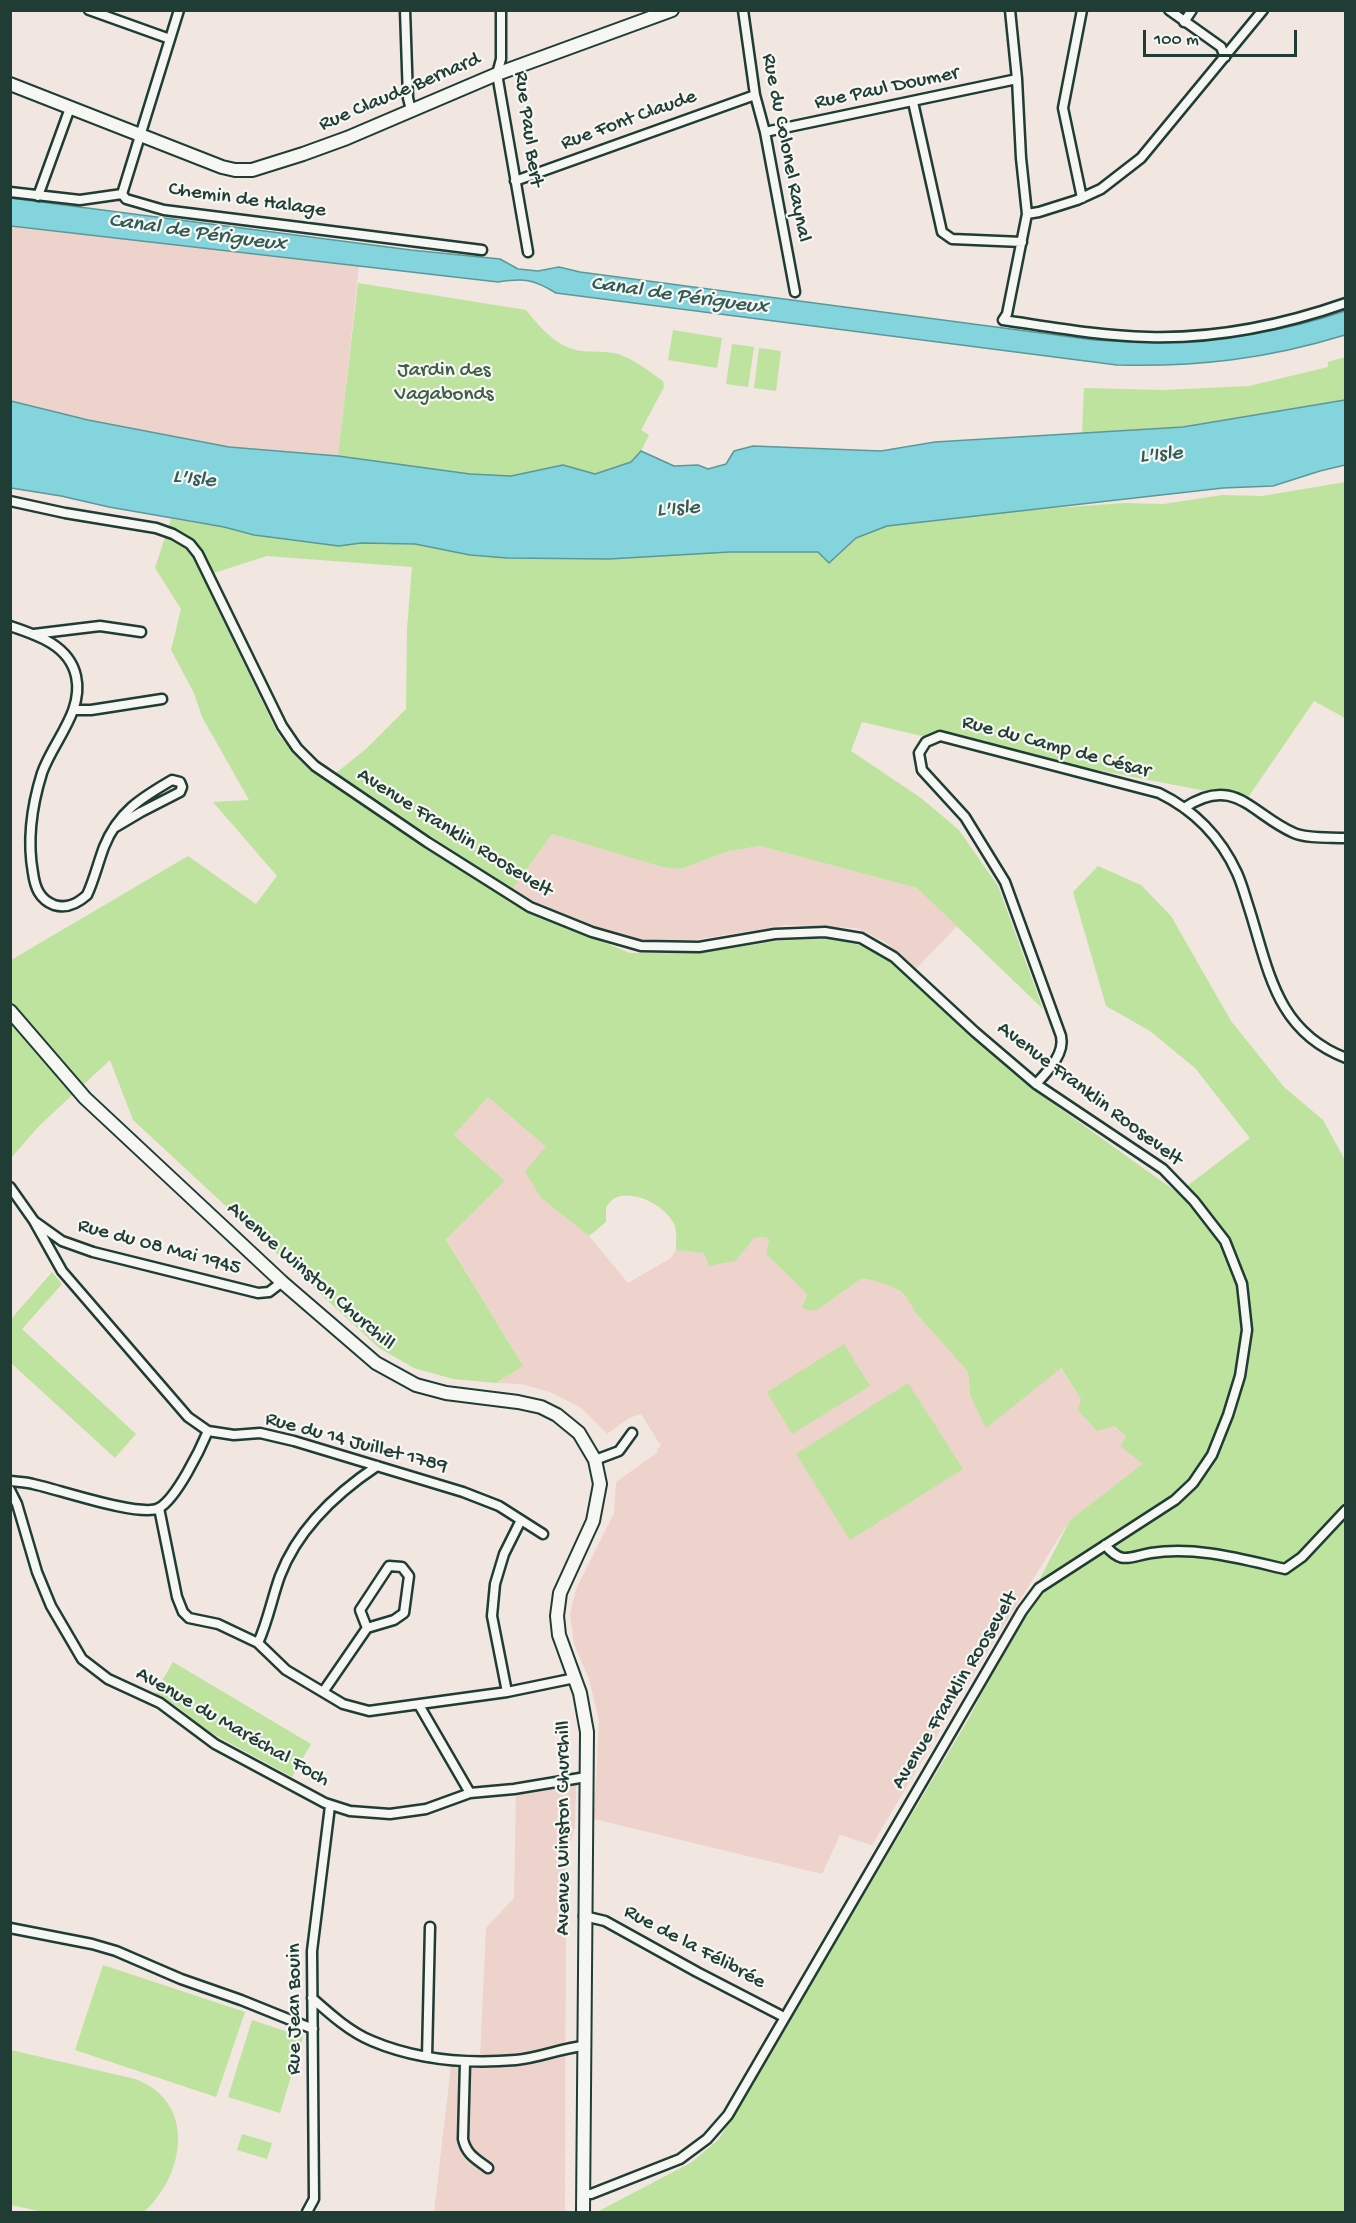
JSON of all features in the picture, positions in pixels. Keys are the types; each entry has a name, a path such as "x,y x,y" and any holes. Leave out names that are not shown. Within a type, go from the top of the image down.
{"main road":[{"name":"Rue Claude Bernard","path":"10,84 222,167 246,171 330,144 497,74 672,10"},
{"name":"Avenue Winston Churchill","path":"10,1011 84,1098 282,1282 376,1364 394,1375 446,1393 541,1407 557,1415 579,1433 596,1460 600,1484 597,1510 558,1602 559,1635 575,1677 584,1709 587,1732 582,2212"}],"street":[{"path":"88,10 170,39"},
{"path":"10,192 80,200 122,194 178,10"},
{"path":"405,10 408,98 411,110"},
{"name":"Rue Paul Bert","path":"501,10 501,59 497,74 528,252"},
{"name":"Rue du Colonel Raynal","path":"743,10 755,95 765,132 795,292"},
{"path":"1010,10 1027,214 1007,314 1003,320 1148,337 1200,335 1242,330 1311,315 1346,303"},
{"path":"1082,10 1063,108 1082,198"},
{"path":"1169,10 1221,47 1225,57"},
{"path":"1184,22 1192,10"},
{"path":"1027,214 1082,198 1101,189 1141,158 1263,10"},
{"name":"Rue Paul Doumer","path":"765,132 1017,79"},
{"name":"Rue Font Claude","path":"515,181 755,95"},
{"path":"914,102 942,232 952,239 1022,242"},
{"path":"38,196 70,108"},
{"name":"Chemin de Halage","path":"122,194 126,199 164,210 482,250"},
{"name":"Avenue Franklin Roosevelt","path":"10,501 156,528 173,534 190,544 198,554 282,726 297,748 315,766 427,842 530,907 592,932 641,946 699,947 775,934 825,932 861,938 894,957 975,1032 1036,1084 1163,1169 1194,1201 1225,1241 1242,1284 1247,1330 1240,1376 1212,1455 1193,1483 1175,1500 1039,1588 1022,1611 728,2115 707,2139 680,2159 591,2194 583,2194"},
{"path":"10,626 54,644 69,660 78,687 74,710 43,772 31,828 31,859 35,884 42,898 59,906 72,906 87,895 104,848 114,828 125,812 145,796 172,780 180,782 182,787 180,792 114,828"},
{"path":"33,634 99,626 141,632"},
{"path":"74,710 91,710 162,699"},
{"name":"Rue du Camp de César","path":"1036,1084 1061,1051 1063,1043 1005,882 965,817 922,770 919,753 926,742 940,736 1159,793 1184,808 1210,830 1225,850 1238,875 1275,993 1292,1021 1311,1040 1330,1052 1346,1058"},
{"path":"1184,808 1206,796 1222,795 1244,800 1296,834 1346,838"},
{"name":"Rue du 08 Mai 1945","path":"10,1187 34,1221 62,1241 93,1252 258,1293 269,1292 282,1282"},
{"path":"10,1481 33,1484 128,1508 149,1511 159,1508 176,1492 208,1431 188,1417 62,1271 34,1221"},
{"name":"Rue du 14 Juillet 1789","path":"208,1431 234,1435 260,1433 377,1466 486,1500 543,1534"},
{"path":"596,1460 619,1451 632,1433"},
{"path":"258,1642 282,1573 295,1546 332,1500 354,1481 377,1466"},
{"name":"Avenue du Maréchal Foch","path":"10,1490 17,1504 37,1572 51,1606 82,1659 108,1679 160,1702 215,1744 330,1806 350,1811 390,1814 426,1809 470,1793 514,1789 586,1777"},
{"path":"159,1508 177,1597 183,1612 189,1618 218,1624 258,1642 286,1670 343,1704 369,1711 507,1692 575,1677"},
{"path":"1105,1545 1114,1556 1124,1559 1152,1553 1206,1552 1285,1569 1302,1557 1346,1510"},
{"path":"507,1692 492,1616 495,1584 504,1554 520,1520"},
{"path":"323,1692 367,1628 394,1620 404,1613 409,1576 402,1567 389,1566 360,1610 367,1628"},
{"path":"419,1704 470,1793"},
{"name":"Rue Jean Bouin","path":"308,2212 314,2199 312,1951 330,1806"},
{"name":"Rue de la Félibrée","path":"584,1916 605,1921 784,2017"},
{"path":"10,1928 116,1951 181,1979 313,2029"},
{"path":"428,2057 430,1928"},
{"path":"312,1998 351,2030 372,2041 428,2057 465,2062 518,2060 584,2046"},
{"path":"465,2062 463,2139 470,2155 488,2168"}],"shaded area":[{"path":"11,226 359,266 338,456 229,447 88,420 11,401"},
{"path":"552,834 662,867 680,869 729,851 760,846 917,888 957,926 916,969 885,942 857,928 787,925 694,940 672,942 638,939 583,924 537,905 512,890"},
{"path":"488,1097 546,1147 541,1198 589,1236 628,1283 671,1258 676,1250 705,1253 709,1266 736,1261 754,1238 765,1237 769,1240 766,1254 807,1294 802,1308 820,1308 862,1278 892,1285 911,1302 914,1311 968,1372 970,1395 1060,1368 1081,1399 1126,1437 1120,1446 1144,1464 1070,1520 971,1678 872,1845 840,1835 822,1874 594,1819 599,1721 589,1679 574,1644 570,1614 576,1589 614,1513 616,1482 658,1452 657,1449 661,1446 641,1414 629,1418 607,1434 581,1408 550,1392 521,1384 496,1383 523,1366 446,1238 505,1181 454,1135"},
{"path":"576,1784 575,1827 566,1856 565,2212 434,2212 452,2057 480,2057 486,1928 514,1898 516,1793"}],"green space":[{"name":"Jardin des Vagabonds","path":"358,283 526,310 550,336 564,346 581,351 618,354 636,363 663,381 664,387 641,430 649,435 641,451 631,462 595,474 563,465 511,477 470,474 338,456"},
{"path":"673,330 722,338 717,368 668,360"},
{"path":"732,344 754,347 748,387 726,384"},
{"path":"759,348 781,351 776,391 754,388"},
{"path":"1345,357 1345,400 1183,427 1082,433 1084,388 1163,390 1249,386 1328,367 1328,362"},
{"path":"1345,482 1345,718 1314,701 1247,799 922,736 862,722 851,751 921,798 959,830 998,886 1043,1009 917,888 760,846 729,851 680,869 662,867 552,834 512,890 336,773 366,749 406,709 407,629 412,567 267,556 214,573 204,580 278,734 305,765 523,909 630,953 700,953 778,941 825,938 859,945 893,963 982,1046 1030,1087 1178,1193 1250,1138 1195,1068 1150,1031 1106,1006 1073,892 1098,866 1141,885 1171,916 1231,1021 1284,1087 1323,1120 1346,1162 1345,2212 597,2212 692,2162 719,2139 969,1718 1070,1520 1143,1464 1120,1446 1126,1437 1114,1426 1097,1431 1078,1410 1081,1399 1061,1368 986,1428 970,1395 968,1372 914,1311 906,1296 886,1284 862,1278 814,1311 802,1308 807,1294 766,1254 769,1240 765,1237 754,1238 736,1261 709,1266 704,1253 676,1250 676,1229 671,1219 660,1208 636,1196 621,1196 612,1200 606,1207 606,1222 589,1236 541,1198 525,1171 546,1147 488,1097 454,1135 505,1181 446,1239 523,1366 496,1383 453,1379 414,1368 379,1348 133,1120 110,1060 40,1125 11,1158 11,960 188,856 256,904 277,876 213,802 249,800 202,717 194,693 171,650 181,609 155,568 171,519 224,527 254,535 339,546 361,543 415,544 470,555 507,558 609,559 730,552 818,552 829,562 856,538 887,526 1001,512 1124,503 1164,504 1222,495 1262,496"},
{"path":"52,1272 62,1284 22,1329 136,1434 115,1458 11,1363 11,1319"},
{"path":"844,1344 870,1386 792,1434 767,1392"},
{"path":"908,1383 963,1469 850,1540 796,1454"},
{"path":"173,1662 311,1744 292,1777 206,1730 178,1707 155,1693"},
{"path":"103,1965 245,2012 216,2097 75,2050"},
{"path":"252,2020 303,2037 280,2113 228,2097"},
{"path":"11,2050 135,2079 155,2090 168,2104 176,2121 178,2140 176,2160 169,2179 158,2197 144,2212 43,2212 11,2205"},
{"path":"242,2134 272,2143 267,2159 237,2150"}],"water":[{"name":"Canal de Périgueux","path":"10,198 411,250 500,259 518,269 538,271 559,267 580,272 1094,340 1158,342 1221,338 1283,328 1345,311 1345,335 1288,350 1232,360 1176,365 1117,365 556,293 528,281 498,282 11,226"},
{"name":"L'Isle","path":"1345,400 1345,465 1273,486 1223,488 887,526 856,538 829,563 818,552 730,552 609,559 507,558 470,555 415,544 361,543 339,546 254,535 224,527 11,488 11,401 88,420 229,447 338,456 470,474 511,476 563,465 595,474 631,462 641,451 674,466 698,465 708,469 726,464 734,451 753,446 881,451 935,442 1183,427"}]}
